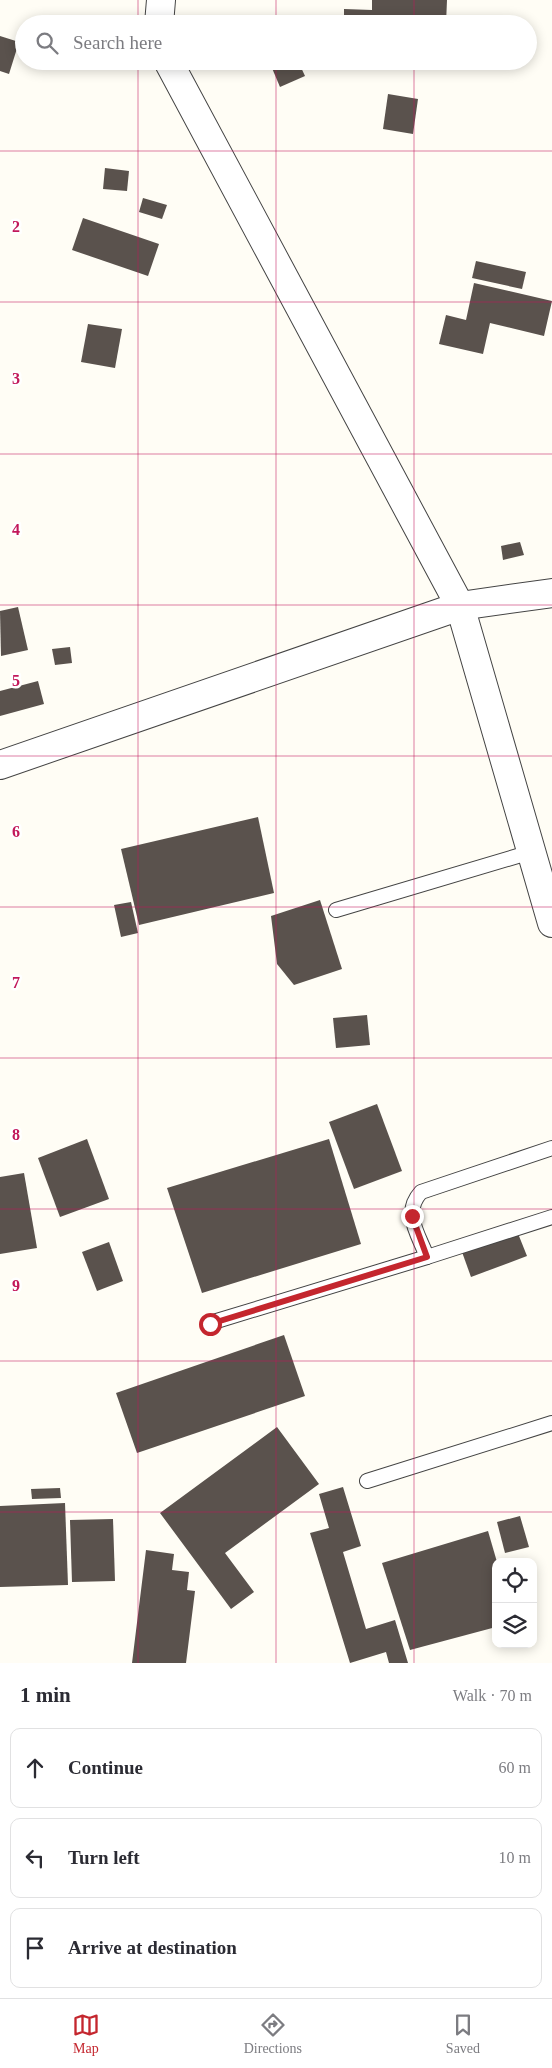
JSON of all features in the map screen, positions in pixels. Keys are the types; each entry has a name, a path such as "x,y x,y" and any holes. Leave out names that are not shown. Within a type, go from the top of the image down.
{"street":[{"path":"160,15 161,0"},
{"path":"173,70 460,606 552,923"},
{"path":"0,765 460,606 552,592"}],"lane":[{"path":"336,910 532,852"},
{"path":"427,1257 412,1216 412,1202 421,1192 552,1148"},
{"path":"210,1324 552,1218"},
{"path":"367,1481 552,1423"}],"building":[{"path":"372,0 447,0 446,15 344,15 344,9 372,10"},
{"path":"0,36 15,41 15,55 9,74 0,71"},
{"path":"273,70 302,70 305,76 280,87"},
{"path":"388,94 418,99 413,134 383,129"},
{"path":"105,168 129,171 127,191 103,189"},
{"path":"143,198 167,205 162,219 139,212"},
{"path":"83,218 159,244 148,276 72,250"},
{"path":"476,261 526,272 522,289 472,278"},
{"path":"474,283 552,301 544,336 490,323 483,354 439,344 446,315 466,320"},
{"path":"88,324 122,329 115,368 81,362"},
{"path":"520,542 524,555 503,560 501,546"},
{"path":"18,607 28,650 1,656 0,611"},
{"path":"70,647 72,663 55,665 52,649"},
{"path":"38,681 44,704 0,716 0,691"},
{"path":"258,817 274,893 139,925 121,849"},
{"path":"320,900 342,969 294,985 277,964 271,916"},
{"path":"131,902 138,933 121,937 114,905"},
{"path":"367,1015 370,1045 336,1048 333,1018"},
{"path":"377,1104 402,1171 354,1189 329,1122"},
{"path":"87,1139 109,1199 60,1217 38,1158"},
{"path":"329,1139 361,1244 202,1293 167,1188"},
{"path":"24,1173 37,1248 0,1254 0,1177"},
{"path":"517,1231 527,1256 471,1277 462,1252"},
{"path":"109,1242 123,1281 97,1291 82,1252"},
{"path":"284,1335 305,1396 137,1453 116,1393"},
{"path":"277,1427 319,1484 225,1553 254,1592 231,1609 160,1513"},
{"path":"343,1487 361,1546 343,1552 366,1629 395,1620 408,1663 389,1663 386,1652 350,1663 310,1533 329,1528 319,1494"},
{"path":"60,1488 61,1498 32,1499 31,1489"},
{"path":"65,1503 68,1585 0,1587 0,1506"},
{"path":"520,1516 529,1547 505,1553 497,1522"},
{"path":"113,1519 115,1581 72,1582 70,1520"},
{"path":"488,1531 496,1558 492,1558 492,1628 410,1650 382,1563"},
{"path":"146,1550 174,1554 172,1570 189,1572 187,1590 195,1591 186,1663 132,1663"}],"route":[{"path":"210,1324 427,1257 412,1216"}]}
